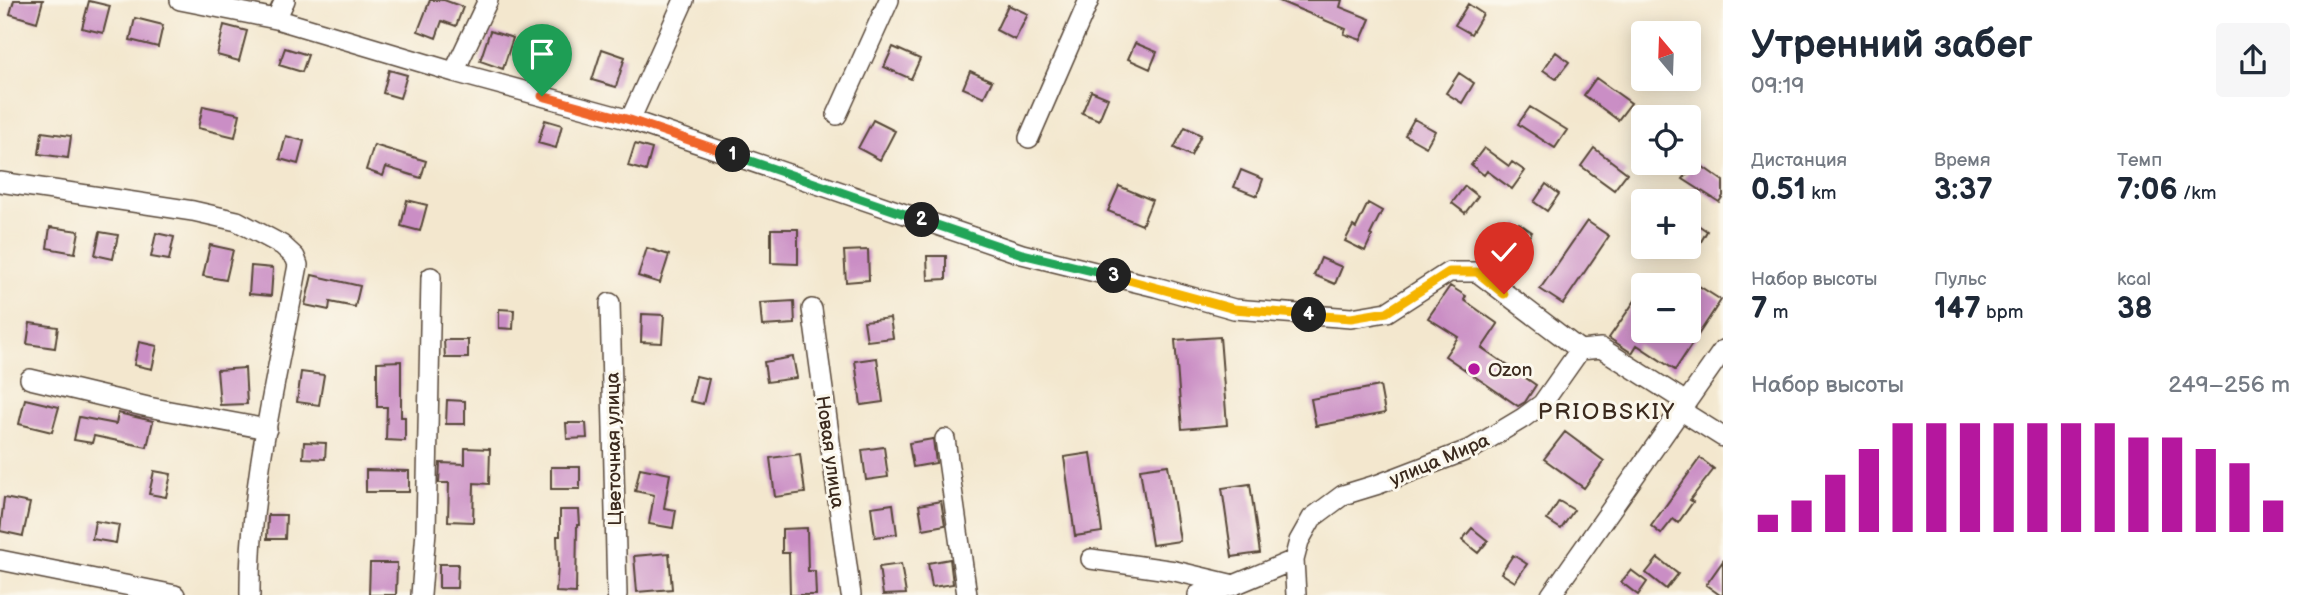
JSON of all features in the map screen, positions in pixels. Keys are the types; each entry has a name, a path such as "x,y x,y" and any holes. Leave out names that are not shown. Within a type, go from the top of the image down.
{"street":[{"path":"180,0 276,19 454,72 630,120 1022,254 1234,309 1351,318 1387,312 1449,272 1477,272 1580,351 1601,348 1723,437"},
{"path":"276,19 285,0"},
{"path":"454,72 488,0"},
{"path":"630,120 684,0"},
{"path":"837,116 889,0"},
{"path":"1029,138 1089,0"},
{"path":"0,182 193,211 237,221 282,244 295,257 298,265 267,429 250,558 250,595"},
{"path":"421,595 426,531 431,277"},
{"name":"Цветочная улица","path":"610,303 617,595"},
{"name":"Новая улица","path":"812,309 851,595"},
{"path":"1550,595 1723,350"},
{"name":"улица Мира","path":"1296,595 1294,560 1299,541 1312,518 1343,495 1473,448 1523,418 1542,404 1580,351"},
{"path":"30,379 148,407 267,429"},
{"path":"945,439 967,595"},
{"path":"1091,559 1175,571 1234,585"},
{"path":"0,560 175,595"},
{"path":"1198,595 1234,585 1294,560"}],"building":[{"path":"14,0 43,0 37,22 10,14"},
{"path":"430,0 444,0 463,7 456,26 442,21 436,38 418,31"},
{"path":"1277,0 1342,0 1340,7 1370,19 1361,40 1344,34 1346,29"},
{"path":"89,1 110,6 103,33 82,28"},
{"path":"1468,4 1483,14 1471,34 1455,25"},
{"path":"1008,5 1028,14 1015,40 996,30"},
{"path":"135,18 163,25 158,47 130,40"},
{"path":"224,25 247,31 239,61 217,55"},
{"path":"490,31 513,38 503,69 480,61"},
{"path":"1135,43 1157,52 1150,69 1128,59"},
{"path":"893,47 920,59 911,79 884,67"},
{"path":"285,48 308,55 302,72 279,65"},
{"path":"602,49 625,57 616,87 592,80"},
{"path":"1556,52 1569,62 1556,79 1543,70"},
{"path":"389,70 407,75 400,98 383,93"},
{"path":"970,71 992,81 984,97 963,88"},
{"path":"1459,73 1474,83 1462,103 1446,93"},
{"path":"1596,78 1631,103 1618,120 1584,95"},
{"path":"1091,91 1108,98 1099,120 1082,113"},
{"path":"203,106 240,114 235,137 198,128"},
{"path":"1530,107 1567,130 1555,148 1518,124"},
{"path":"1414,119 1435,131 1426,147 1405,135"},
{"path":"545,120 562,125 556,148 538,143"},
{"path":"873,120 895,131 880,160 858,148"},
{"path":"1185,127 1201,135 1191,156 1174,148"},
{"path":"42,132 71,136 68,158 39,154"},
{"path":"286,136 304,141 298,164 280,159"},
{"path":"635,144 652,149 646,171 628,166"},
{"path":"374,145 426,161 421,178 386,167 383,176 366,170"},
{"path":"1484,148 1509,166 1512,162 1525,171 1512,189 1487,171 1484,175 1471,165"},
{"path":"1594,148 1627,173 1614,190 1581,166"},
{"path":"1701,166 1723,181 1723,196 1719,202 1683,179 1686,175 1701,175"},
{"path":"1241,170 1263,179 1257,196 1234,187"},
{"path":"1546,184 1559,194 1547,211 1534,202"},
{"path":"1119,186 1152,200 1142,225 1108,211"},
{"path":"1465,186 1478,196 1465,213 1452,203"},
{"path":"407,200 427,205 420,231 401,226"},
{"path":"1368,203 1382,211 1365,251 1345,241 1353,226 1356,228"},
{"path":"1587,221 1609,236 1563,304 1540,289"},
{"path":"1519,223 1532,232 1520,250 1506,240"},
{"path":"50,227 79,231 75,253 47,248"},
{"path":"1701,227 1707,231 1701,242"},
{"path":"771,229 798,229 798,264 771,263"},
{"path":"100,232 118,235 113,259 95,255"},
{"path":"156,233 174,237 169,260 151,257"},
{"path":"210,245 233,250 226,280 203,276"},
{"path":"647,248 669,255 660,283 638,276"},
{"path":"868,250 869,280 846,282 844,251"},
{"path":"927,256 946,256 946,279 928,280"},
{"path":"1321,258 1342,267 1335,284 1314,275"},
{"path":"251,266 273,268 271,296 249,294"},
{"path":"312,275 360,286 355,307 330,302 329,310 305,305"},
{"path":"1450,286 1466,296 1464,300 1498,324 1482,348 1536,385 1525,402 1518,406 1445,356 1458,337 1428,318"},
{"path":"1701,287 1721,300 1701,330"},
{"path":"794,301 795,324 762,326 760,303"},
{"path":"1631,306 1631,343 1693,343 1675,370 1637,345 1632,353 1609,338"},
{"path":"499,309 514,310 513,329 499,328"},
{"path":"642,314 664,315 662,343 641,342"},
{"path":"890,318 893,338 867,341 864,321"},
{"path":"30,323 58,327 55,348 27,344"},
{"path":"1220,337 1227,425 1182,429 1175,340"},
{"path":"444,340 468,340 468,358 445,358"},
{"path":"139,342 157,346 152,369 134,365"},
{"path":"793,357 797,378 767,382 764,362"},
{"path":"877,358 883,402 861,405 855,361"},
{"path":"401,361 401,417 405,417 405,441 386,440 387,407 377,407 377,362"},
{"path":"245,368 247,404 220,405 217,370"},
{"path":"301,372 324,375 319,405 297,402"},
{"path":"696,376 709,379 703,404 690,401"},
{"path":"1380,386 1385,413 1316,426 1311,399"},
{"path":"25,399 59,407 52,432 19,424"},
{"path":"447,400 465,401 465,424 446,424"},
{"path":"118,413 153,421 147,447 94,436 92,443 74,440 79,417 116,424"},
{"path":"566,423 586,423 587,438 567,439"},
{"path":"1565,432 1604,461 1584,488 1544,459"},
{"path":"933,439 936,463 913,467 909,443"},
{"path":"304,442 326,443 325,459 303,458"},
{"path":"884,447 888,477 866,480 862,450"},
{"path":"465,448 490,449 489,484 474,483 473,522 448,521 449,483 439,483 440,463 465,464"},
{"path":"1091,453 1102,532 1075,536 1064,457"},
{"path":"800,454 805,493 775,497 770,458"},
{"path":"1700,458 1714,469 1690,500 1693,502 1678,523 1673,519 1661,534 1651,526"},
{"path":"1168,465 1180,541 1152,545 1140,469"},
{"path":"551,467 580,467 580,489 551,489"},
{"path":"640,468 670,474 664,508 676,510 673,528 649,524 654,495 635,491"},
{"path":"366,470 409,471 409,492 366,492"},
{"path":"154,471 171,474 166,497 149,494"},
{"path":"1250,484 1260,553 1232,557 1222,488"},
{"path":"4,498 30,503 23,536 0,531"},
{"path":"941,501 945,525 923,529 919,505"},
{"path":"1559,501 1574,510 1561,529 1547,520"},
{"path":"893,504 897,534 875,537 871,507"},
{"path":"560,510 579,510 576,593 556,592"},
{"path":"268,515 286,515 285,539 267,539"},
{"path":"95,521 119,525 116,543 92,539"},
{"path":"807,528 808,571 815,571 816,595 790,595 789,553 782,553 782,529"},
{"path":"1472,528 1488,541 1478,553 1462,540"},
{"path":"669,553 672,589 637,592 634,556"},
{"path":"1513,555 1527,564 1515,582 1501,573"},
{"path":"1658,558 1678,574 1666,589 1646,573"},
{"path":"950,559 953,584 932,587 928,563"},
{"path":"1723,561 1723,595 1720,595 1706,585"},
{"path":"370,563 397,563 396,595 369,595"},
{"path":"439,564 458,564 457,588 439,588"},
{"path":"901,564 906,594 883,595 879,567"},
{"path":"1631,570 1647,582 1638,595 1621,582"}],"place":[{"name":"Ozon","path":"1474,369"}],"district":[{"name":"PRIOBSKIY","path":"1607,411"}],"route":[{"path":"542,96 630,120 1022,254 1234,309 1351,318 1387,312 1449,272 1477,272 1504,294"}]}
